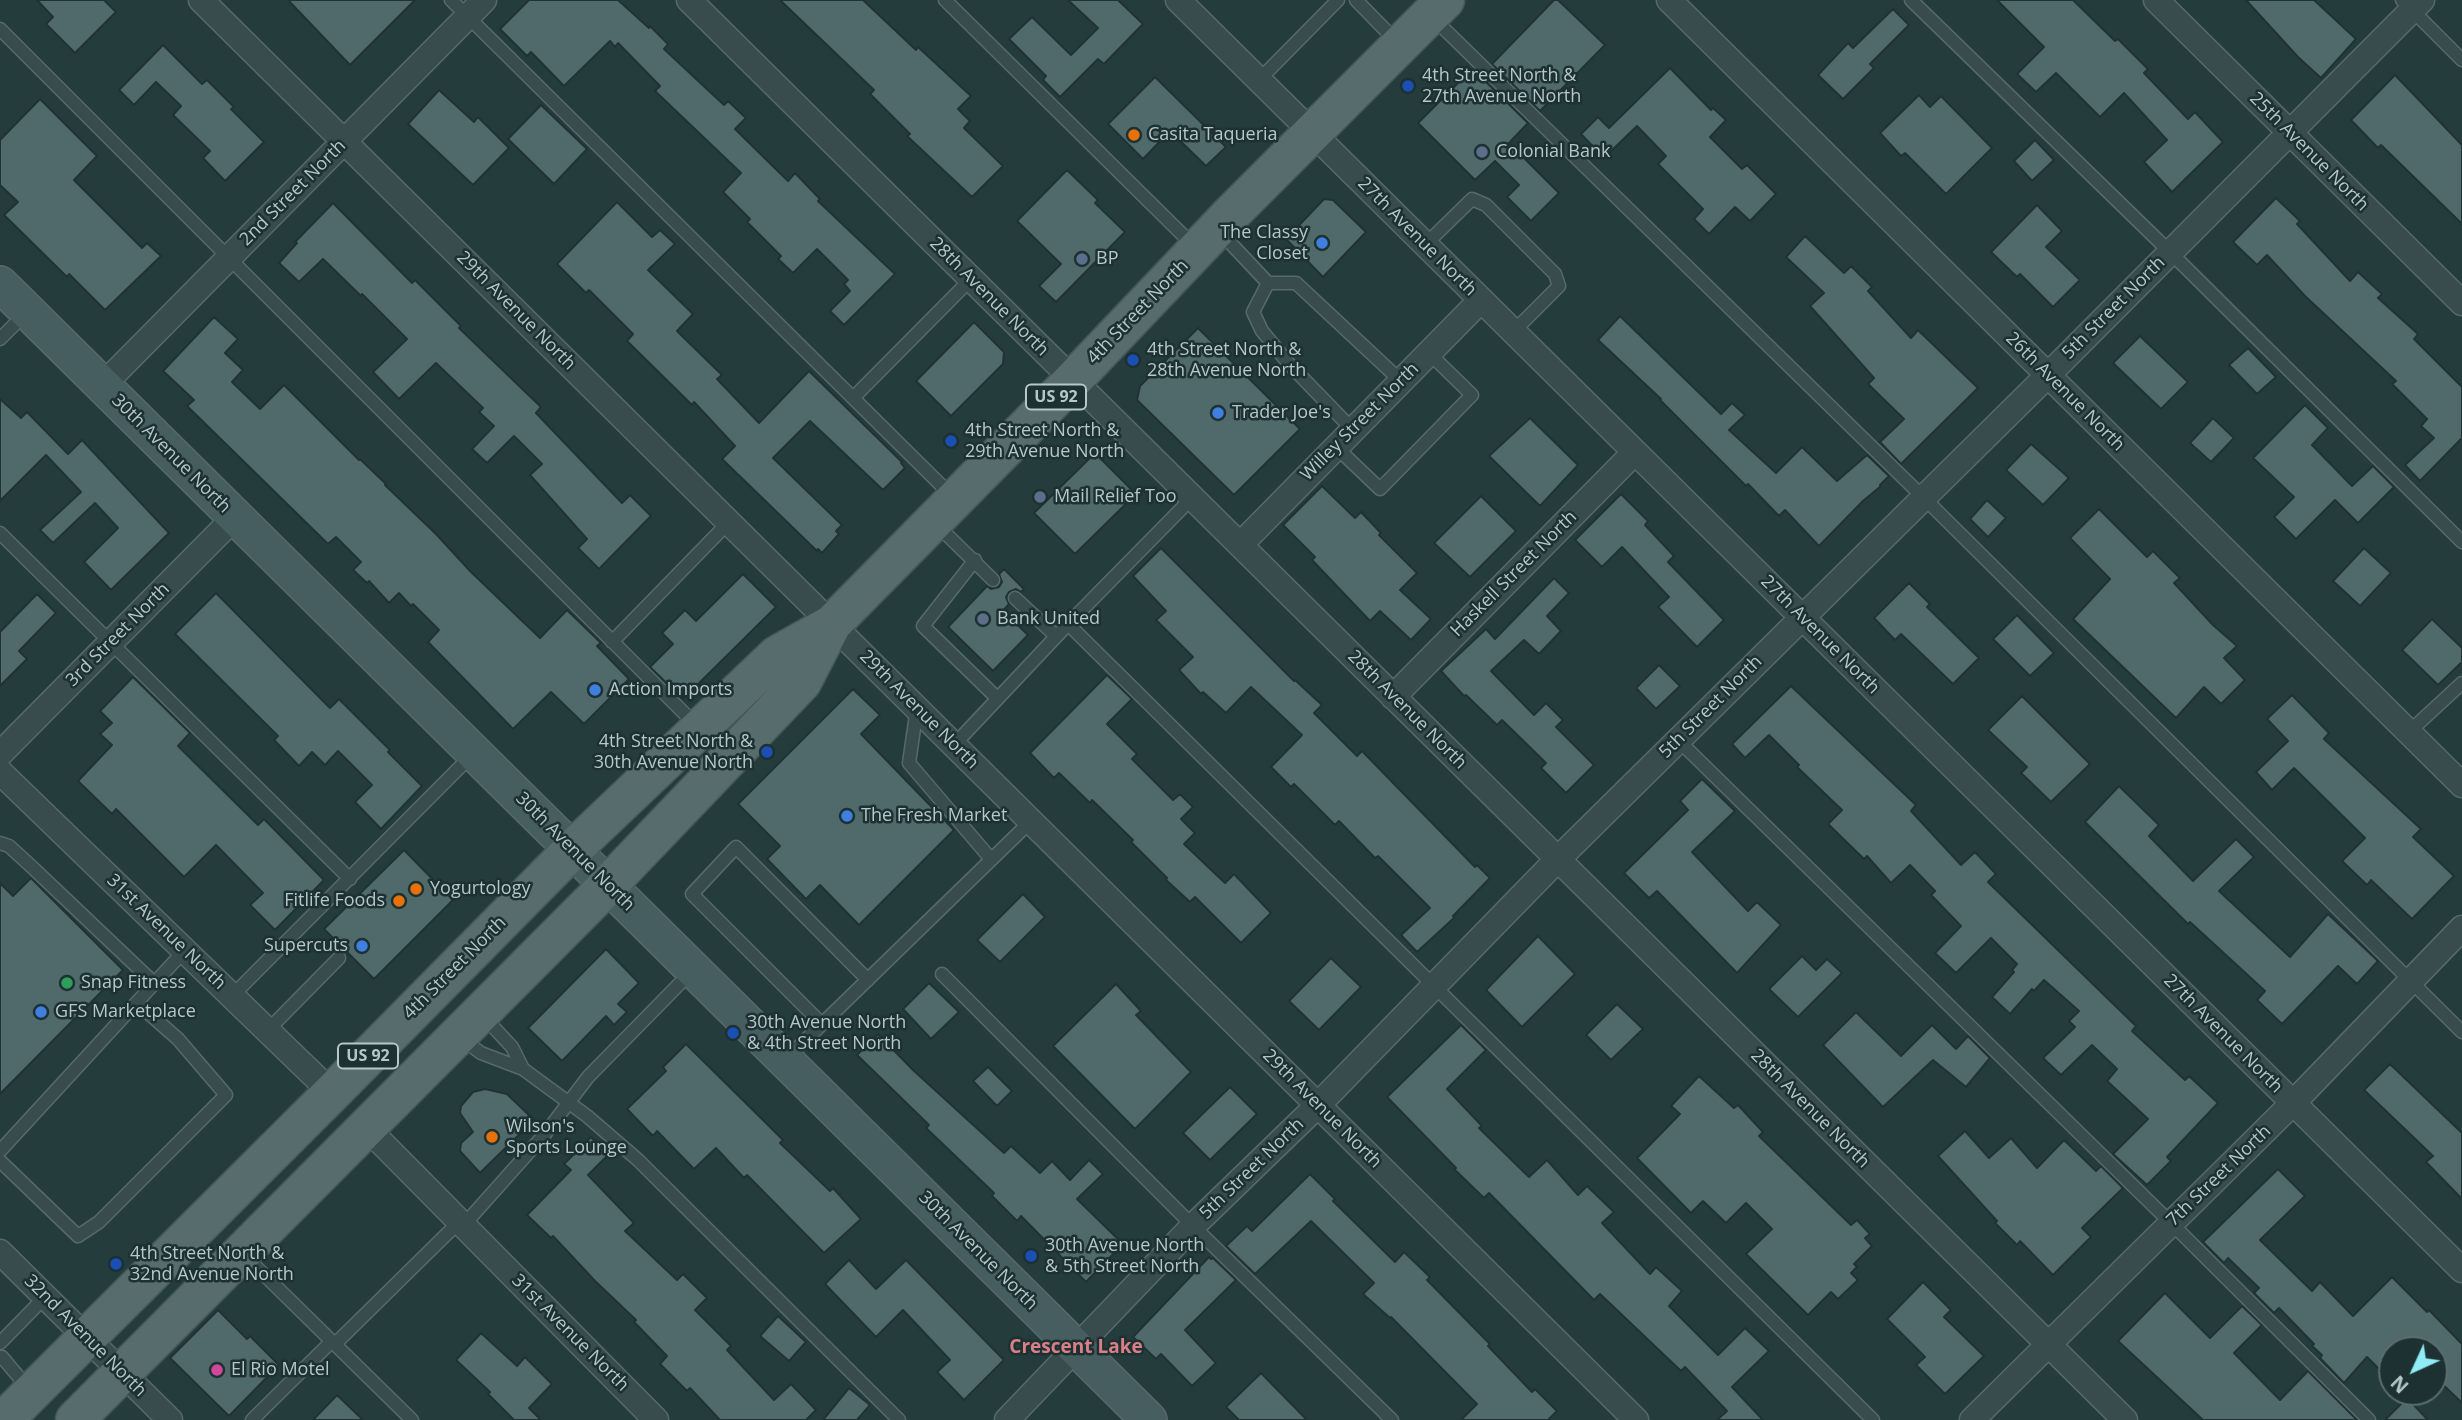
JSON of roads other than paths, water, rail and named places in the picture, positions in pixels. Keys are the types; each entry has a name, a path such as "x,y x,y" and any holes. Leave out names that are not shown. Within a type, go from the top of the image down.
{"main road":[{"name":"4th Street North","path":"4,1420 572,850 777,655 832,624 1435,6"},
{"name":"4th Street North","path":"75,1420 608,885 802,681 832,624"},
{"path":"242,1253 247,1213 331,1128 336,1112 332,1093"}],"street":[{"name":"29th Avenue North","path":"201,0 1636,1420"},
{"name":"28th Avenue North","path":"689,0 2125,1420"},
{"name":"27th Avenue North","path":"1178,0 2462,1270"},
{"name":"26th Avenue North","path":"1669,0 2462,785"},
{"name":"25th Avenue North","path":"2155,0 2462,303"},
{"name":"5th Street North","path":"1007,1420 1193,1226 1318,1105 1558,859 2048,375 2290,132 2412,3"},
{"name":"2nd Street North","path":"102,386 344,141 468,5"},
{"name":"30th Avenue North","path":"0,284 1149,1420"},
{"name":"Willey Street North","path":"1240,545 1481,300"},
{"name":"Haskell Street North","path":"1393,697 1635,452"},
{"name":"3rd Street North","path":"0,754 235,517"},
{"name":"31st Avenue North","path":"0,772 332,1093"},
{"name":"7th Street North","path":"1972,1420 2293,1103 2462,928"},
{"name":"31st Avenue North","path":"366,1128 656,1420"},
{"name":"32nd Avenue North","path":"0,1252 170,1420"}],"lane":[{"path":"945,0 1207,239 1268,283 1296,283 1401,381"},
{"path":"1259,80 1338,0"},
{"path":"1356,0 1399,45"},
{"path":"1911,0 2462,542"},
{"path":"2412,3 2462,60"},
{"path":"468,5 853,398 944,510 975,560 993,580"},
{"path":"1435,6 1923,497 2462,1032"},
{"path":"0,29 699,728"},
{"path":"1425,245 1472,199 1486,205 1555,274 1559,286 1513,332"},
{"path":"853,398 971,279"},
{"path":"1268,283 1253,312 1262,331 1380,489 1472,395 1429,353"},
{"path":"0,339 27,311"},
{"path":"954,744 1192,498"},
{"path":"612,642 729,522"},
{"path":"0,533 350,879"},
{"path":"975,560 923,626 997,698"},
{"path":"1015,598 1056,636"},
{"path":"1068,624 1873,1420"},
{"path":"2409,732 2462,683"},
{"path":"917,708 909,763 992,859"},
{"path":"1678,740 2369,1420"},
{"path":"232,996 474,753"},
{"path":"785,1060 1031,821"},
{"path":"0,844 9,846 33,867 154,983"},
{"path":"822,1024 692,894 736,847 868,980"},
{"path":"0,1152 185,950"},
{"path":"268,1030 339,958"},
{"path":"252,1420 461,1224 545,1134 587,1077 693,969"},
{"path":"942,974 1193,1226 1392,1420"},
{"path":"0,1161 78,1236 99,1222 226,1095 178,1039 137,1003"},
{"path":"469,1024 512,1047 523,1069"},
{"path":"469,1024 481,1053 523,1069 587,1116 638,1160 899,1420"},
{"path":"242,1253 412,1420"},
{"path":"0,1343 46,1296"},
{"path":"1,1356 32,1392"}],"place":[{"name":"4th Street North & 27th Avenue North","path":"1408,86"},
{"name":"Casita Taqueria","path":"1134,135"},
{"name":"Colonial Bank","path":"1482,152"},
{"name":"The Classy Closet","path":"1322,243"},
{"name":"BP","path":"1082,259"},
{"name":"4th Street North & 28th Avenue North","path":"1133,360"},
{"name":"Trader Joe's","path":"1218,413"},
{"name":"4th Street North & 29th Avenue North","path":"951,441"},
{"name":"Mail Relief Too","path":"1040,497"},
{"name":"Bank United","path":"983,619"},
{"name":"Action Imports","path":"595,690"},
{"name":"4th Street North & 30th Avenue North","path":"767,752"},
{"name":"The Fresh Market","path":"847,816"},
{"name":"Yogurtology","path":"416,889"},
{"name":"Fitlife Foods","path":"399,901"},
{"name":"Supercuts","path":"362,946"},
{"name":"Snap Fitness","path":"67,983"},
{"name":"GFS Marketplace","path":"41,1012"},
{"name":"30th Avenue North & 4th Street North","path":"733,1033"},
{"name":"Wilson's Sports Lounge","path":"492,1137"},
{"name":"30th Avenue North & 5th Street North","path":"1031,1256"},
{"name":"4th Street North & 32nd Avenue North","path":"116,1264"},
{"name":"El Rio Motel","path":"217,1370"}],"district":[{"name":"Crescent Lake","path":"1076,1348"}]}
